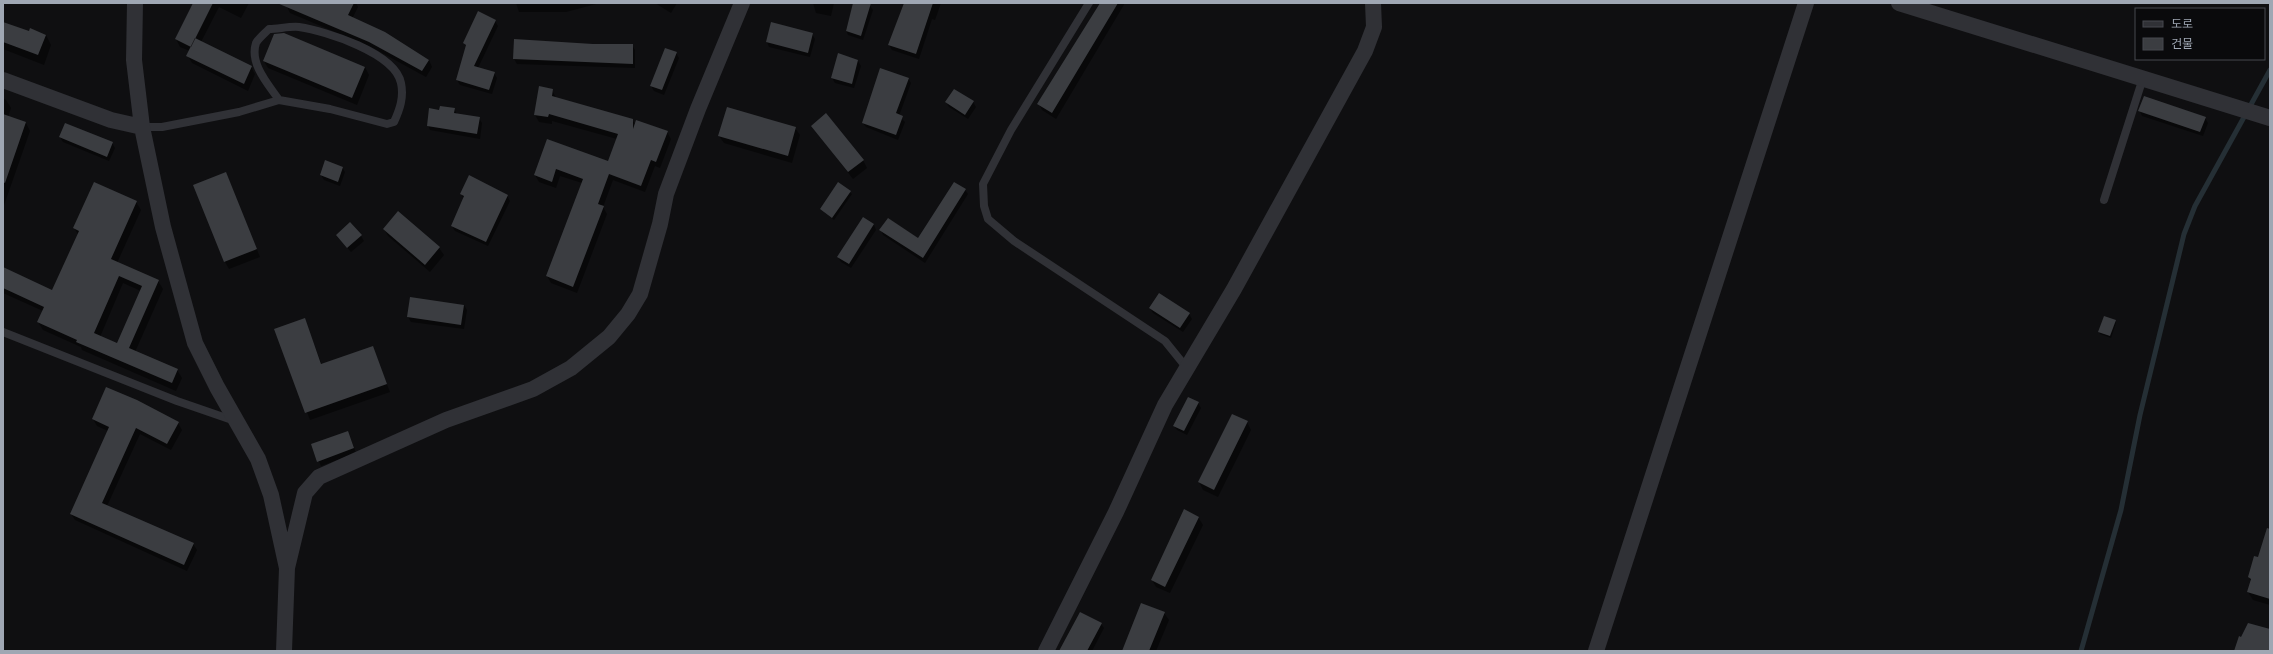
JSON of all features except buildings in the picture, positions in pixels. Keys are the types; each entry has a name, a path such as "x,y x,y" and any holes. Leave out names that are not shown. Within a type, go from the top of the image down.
{"street":[{"path":"135,3 134,60 142,127 163,227 195,343 258,459 271,495 287,568"},
{"path":"284,651 287,568 305,493 319,477 446,420 533,389 571,368 614,331 640,294 660,224 666,194 698,109 742,3"},
{"path":"1046,651 1116,512 1165,405 1186,367 1234,289 1365,51 1374,27 1373,3"},
{"path":"1374,20 1384,3"},
{"path":"1596,651 1806,3"},
{"path":"1899,3 2270,118"},
{"path":"3,80 111,120 142,127"}],"lane":[{"path":"1089,3 1011,130 983,184 984,206 988,219 1014,241 1165,340 1186,367"},
{"path":"142,127 162,127 239,112 279,100 330,109 387,124 394,122 402,103 401,82 394,69 375,53 330,35 298,27 269,30 256,43 256,54 260,72 279,100"},
{"path":"2104,200 2143,78"},
{"path":"3,332 177,401 236,421"}],"waterway":[{"path":"2081,651 2121,510 2140,415 2184,234 2195,206 2270,70"}]}
